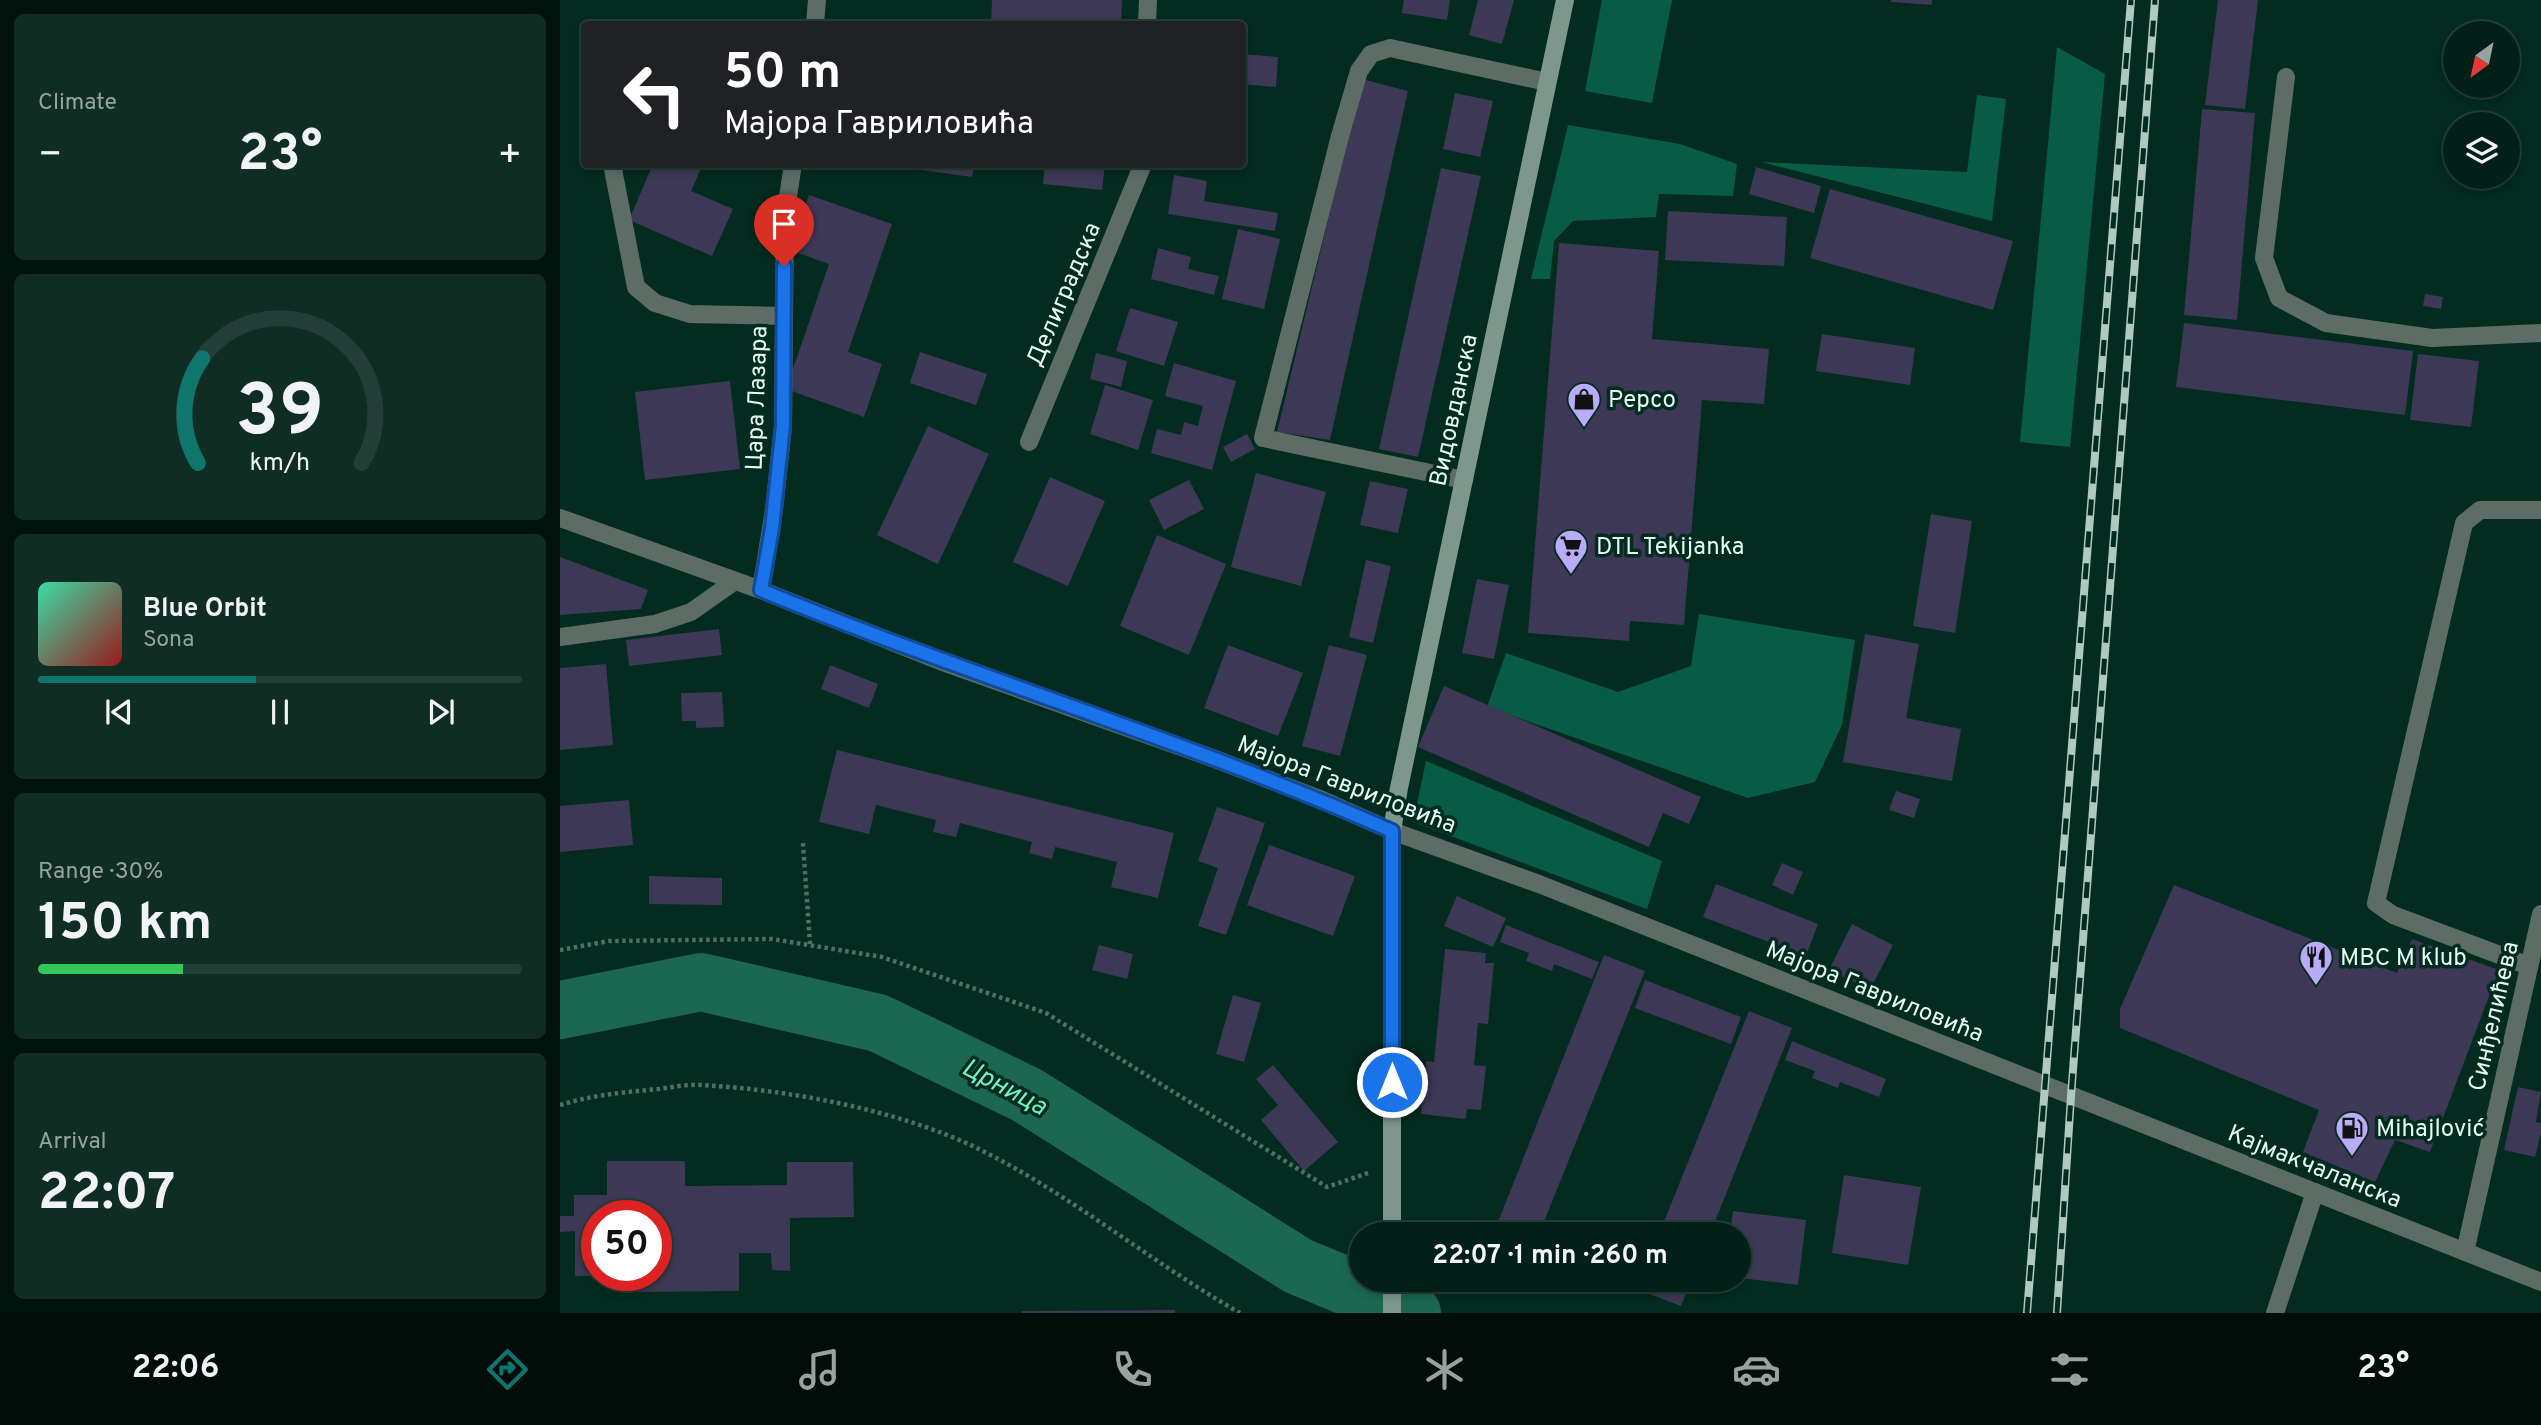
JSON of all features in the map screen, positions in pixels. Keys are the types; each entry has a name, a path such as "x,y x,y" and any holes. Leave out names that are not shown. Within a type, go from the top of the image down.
{"main road":[{"name":"Видовданска","path":"1392,1222 1392,831 1565,0"},
{"path":"1392,1292 1392,1313"}],"street":[{"path":"815,21 817,0"},
{"path":"1147,21 1148,0"},
{"path":"1464,480 1263,438 1340,136 1359,72 1371,54 1390,48 1547,82"},
{"path":"2286,77 2264,258 2279,298 2326,323 2432,338 2541,333"},
{"path":"613,168 636,287 655,303 690,314 784,316"},
{"name":"Цара Лазара","path":"761,590 773,522 783,426 785,216 792,168"},
{"name":"Делиградска","path":"1029,442 1141,168"},
{"path":"2535,968 2393,915 2376,903 2464,523 2480,510 2541,510"},
{"name":"Мајора Гавриловића","path":"560,518 761,590 940,661 1215,759 1322,800 1392,831 1539,884 2071,1096"},
{"path":"560,637 655,624 691,612 735,581"},
{"name":"Синђелићева","path":"2465,1251 2535,968 2541,914"},
{"name":"Кајмакчаланска","path":"2071,1096 2541,1282"},
{"path":"2275,1313 2315,1192"}],"path":[{"path":"803,843 810,944"},
{"path":"560,950 609,941 772,939 882,957 1046,1013 1327,1187 1392,1165"},
{"path":"560,1105 587,1097 699,1084 797,1096 892,1115 978,1149 1087,1212 1190,1285 1240,1313"}],"green space":[{"path":"1602,0 1672,0 1652,103 1585,91"},
{"path":"2057,47 2105,74 2070,447 2020,442"},
{"path":"1977,95 2006,99 1992,221 1761,162 1967,172"},
{"path":"1568,125 1680,144 1737,164 1733,196 1659,194 1656,217 1573,221 1554,241 1550,279 1531,279"},
{"path":"1699,614 1855,640 1842,725 1815,782 1748,798 1487,707 1506,653 1618,692 1691,666"},
{"path":"1426,761 1662,861 1647,909 1413,822"}],"building":[{"path":"992,0 1122,0 1121,21 991,21"},
{"path":"1404,0 1450,0 1447,20 1402,13"},
{"path":"1478,0 1514,0 1502,44 1469,35"},
{"path":"1932,0 1932,5 1891,2"},
{"path":"2218,0 2258,0 2245,109 2205,105"},
{"path":"1246,54 1278,57 1276,87 1246,84"},
{"path":"1362,79 1408,91 1330,440 1277,432"},
{"path":"1455,93 1493,101 1480,157 1443,149"},
{"path":"2202,109 2255,113 2237,320 2184,315"},
{"path":"1756,167 1821,186 1814,213 1749,194"},
{"path":"651,168 701,168 691,191 733,209 712,256 629,220"},
{"path":"907,168 973,168 972,177"},
{"path":"1045,168 1105,168 1102,190 1043,184"},
{"path":"1441,168 1481,176 1418,457 1379,449"},
{"path":"1174,175 1207,181 1204,201 1278,213 1275,231 1168,214"},
{"path":"1830,189 2013,241 1993,310 1810,258"},
{"path":"809,195 892,224 848,352 882,364 864,417 786,389 829,264 790,250"},
{"path":"1668,211 1787,217 1784,266 1665,260"},
{"path":"1238,229 1280,239 1264,309 1222,299"},
{"path":"1559,243 1659,251 1652,339 1769,349 1764,404 1702,400 1684,625 1630,621 1629,641 1528,633"},
{"path":"1158,248 1191,257 1188,269 1219,276 1214,295 1151,279"},
{"path":"2425,294 2443,297 2441,309 2423,306"},
{"path":"1130,308 1178,322 1164,366 1116,351"},
{"path":"2184,323 2413,351 2405,415 2176,387"},
{"path":"1822,334 1915,348 1910,385 1816,371"},
{"path":"920,352 987,374 976,405 910,383"},
{"path":"1096,353 1127,361 1121,387 1090,379"},
{"path":"2418,354 2479,361 2471,427 2410,420"},
{"path":"1174,363 1236,381 1212,470 1151,453 1157,429 1181,435 1184,422 1198,426 1203,406 1165,396"},
{"path":"730,381 740,469 645,480 635,392"},
{"path":"1105,385 1153,400 1138,450 1090,434"},
{"path":"928,426 989,454 938,564 877,535"},
{"path":"1247,434 1255,449 1231,462 1223,447"},
{"path":"1256,473 1326,492 1301,586 1231,567"},
{"path":"1050,477 1105,501 1068,586 1013,562"},
{"path":"1189,480 1204,509 1164,530 1149,500"},
{"path":"1370,481 1408,489 1398,533 1360,525"},
{"path":"1931,514 1972,521 1955,633 1913,626"},
{"path":"1157,535 1226,564 1189,655 1120,626"},
{"path":"560,557 648,590 641,609 560,615"},
{"path":"1366,560 1391,566 1373,643 1349,637"},
{"path":"1477,579 1509,585 1494,659 1462,653"},
{"path":"719,629 722,655 629,666 626,640"},
{"path":"1865,634 1919,644 1906,718 1961,729 1952,781 1843,762"},
{"path":"1228,645 1303,673 1278,736 1204,708"},
{"path":"1329,645 1367,655 1340,756 1302,746"},
{"path":"606,664 613,745 560,750 560,668"},
{"path":"830,665 878,684 869,708 821,689"},
{"path":"1444,686 1701,797 1689,824 1663,813 1649,847 1418,747"},
{"path":"722,692 724,727 696,728 696,721 682,721 681,693"},
{"path":"837,750 1174,833 1158,898 1111,887 1117,862 1055,847 1052,859 1029,853 1032,842 960,823 956,837 933,832 936,820 876,805 869,834 819,822"},
{"path":"1896,791 1920,799 1914,818 1889,810"},
{"path":"629,800 633,845 560,852 560,806"},
{"path":"1217,807 1265,823 1226,935 1198,926 1218,868 1198,861"},
{"path":"1269,845 1355,876 1333,936 1247,905"},
{"path":"1782,863 1803,872 1793,895 1772,885"},
{"path":"649,876 722,878 722,905 649,904"},
{"path":"1716,884 1818,924 1806,956 1703,917"},
{"path":"2174,885 2397,973 2412,939 2499,970 2430,1152 2395,1140 2375,1182 2303,1152 2319,1110 2120,1028 2120,1009"},
{"path":"1457,896 1506,918 1493,947 1444,926"},
{"path":"1852,924 1893,945 1870,990 1829,970"},
{"path":"1506,925 1599,962 1592,979 1554,964 1552,971 1526,961 1529,953 1500,942"},
{"path":"1099,945 1133,954 1127,979 1092,970"},
{"path":"1445,949 1486,953 1485,963 1494,963 1488,1024 1478,1023 1474,1065 1486,1066 1481,1110 1467,1109 1466,1119 1421,1114 1426,1061 1434,1062"},
{"path":"1604,955 1645,971 1544,1222 1498,1222"},
{"path":"1645,980 1741,1017 1731,1044 1635,1008"},
{"path":"1233,995 1261,1003 1244,1062 1216,1054"},
{"path":"1749,1011 1792,1028 1715,1222 1664,1222"},
{"path":"1792,1041 1886,1079 1879,1097 1840,1082 1838,1088 1812,1078 1815,1071 1785,1060"},
{"path":"1273,1065 1338,1142 1304,1171 1261,1120 1278,1105 1256,1079"},
{"path":"2518,1087 2541,1092 2536,1122 2541,1123 2541,1133 2535,1157 2504,1150"},
{"path":"607,1161 685,1161 685,1186 787,1185 787,1162 853,1162 854,1217 790,1218 790,1271 772,1270 771,1253 739,1253 739,1291 635,1292 672,1291 672,1200 581,1200 581,1276 575,1276 575,1231 560,1232 560,1216 574,1216 574,1195 607,1195"},
{"path":"1844,1175 1921,1187 1908,1265 1832,1253"},
{"path":"1733,1211 1806,1220 1798,1285 1751,1279 1751,1222 1732,1222"},
{"path":"1645,1292 1687,1292 1681,1306"},
{"path":"1175,1310 1175,1313 1022,1313 1022,1311"}],"waterway":[{"name":"Црница","path":"560,1010 701,982 878,1023 1027,1095 1298,1266 1412,1313"}],"railway":[{"path":"2027,1313 2131,0"},
{"path":"2057,1313 2071,1096 2155,0"}],"place":[{"name":"Pepco","path":"1584,429"},
{"name":"DTL Tekijanka","path":"1571,576"},
{"name":"MBC M klub","path":"2316,987"},
{"name":"Mihajlović","path":"2352,1158"}],"route":[{"path":"784,266 783,426 772,528 761,590 940,661 1215,759 1322,800 1392,831 1392,1082"}]}
